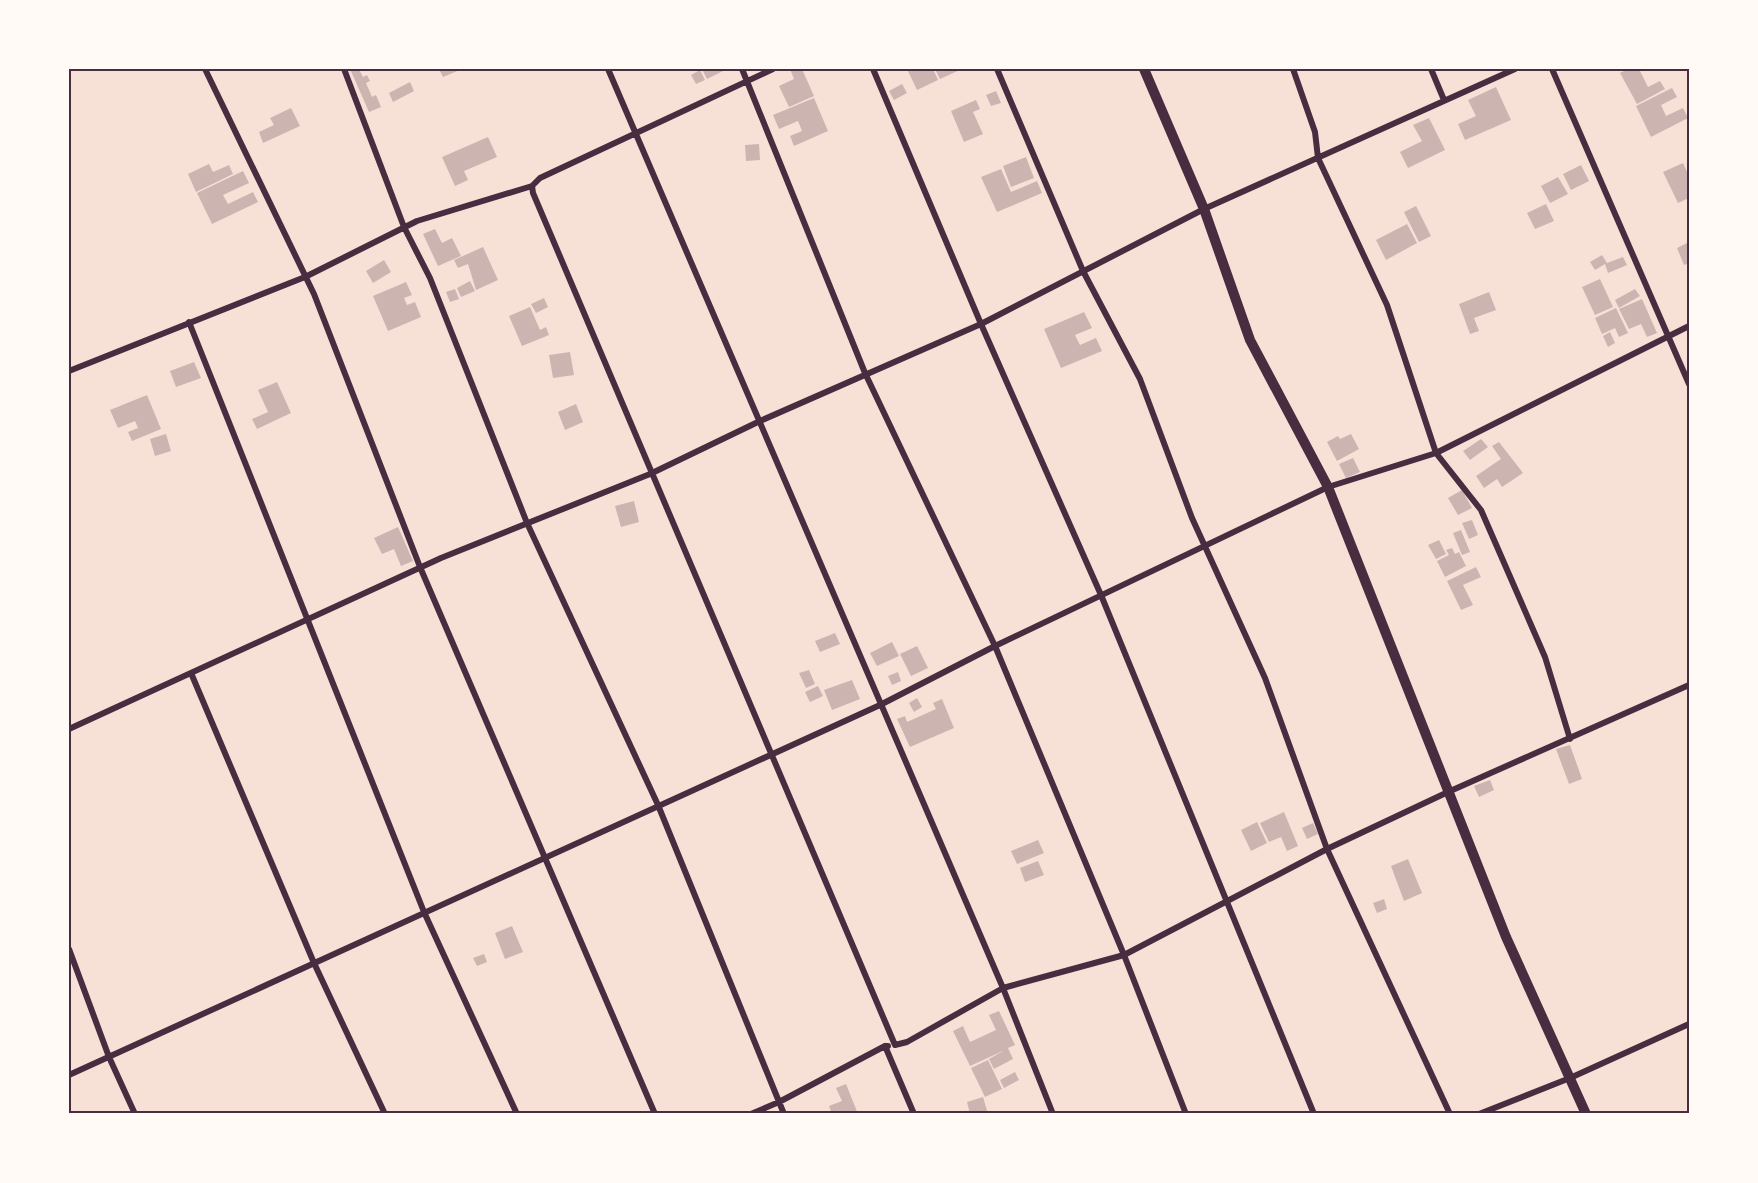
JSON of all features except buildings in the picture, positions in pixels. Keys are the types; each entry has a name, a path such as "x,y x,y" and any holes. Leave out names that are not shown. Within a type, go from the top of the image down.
{"street":[{"path":"205,69 305,277 420,567 655,1114"},
{"path":"344,69 404,227 430,278 527,523 658,805 784,1114"},
{"path":"608,69 1003,988 1053,1114"},
{"path":"742,69 865,373 995,646 1124,955 1186,1114"},
{"path":"69,371 305,277 417,220 532,186 540,178 773,69"},
{"path":"873,69 981,324 1101,596 1314,1114"},
{"path":"997,69 1083,271 1140,379 1205,546 1265,678 1328,849 1450,1114"},
{"path":"1144,69 1204,209 1250,340 1328,487 1506,937 1586,1114"},
{"path":"1293,69 1315,132 1318,158 1387,304 1436,453 1481,510 1545,657 1570,740"},
{"path":"1431,69 1444,100"},
{"path":"69,729 420,567 650,474 865,373 981,324 1204,209 1515,69"},
{"path":"1552,69 1689,384"},
{"path":"532,186 536,203 650,474 772,753 894,1043"},
{"path":"189,322 424,912 517,1114"},
{"path":"69,1075 880,705 995,646 1328,487 1436,453 1689,326"},
{"path":"191,673 315,963 385,1114"},
{"path":"751,1114 885,1047 894,1043 907,1042 1003,988 1124,955 1328,849 1448,792 1570,740 1689,685"},
{"path":"69,949 109,1057 135,1114"},
{"path":"1479,1114 1570,1078 1689,1024"},
{"path":"885,1047 914,1114"}]}
